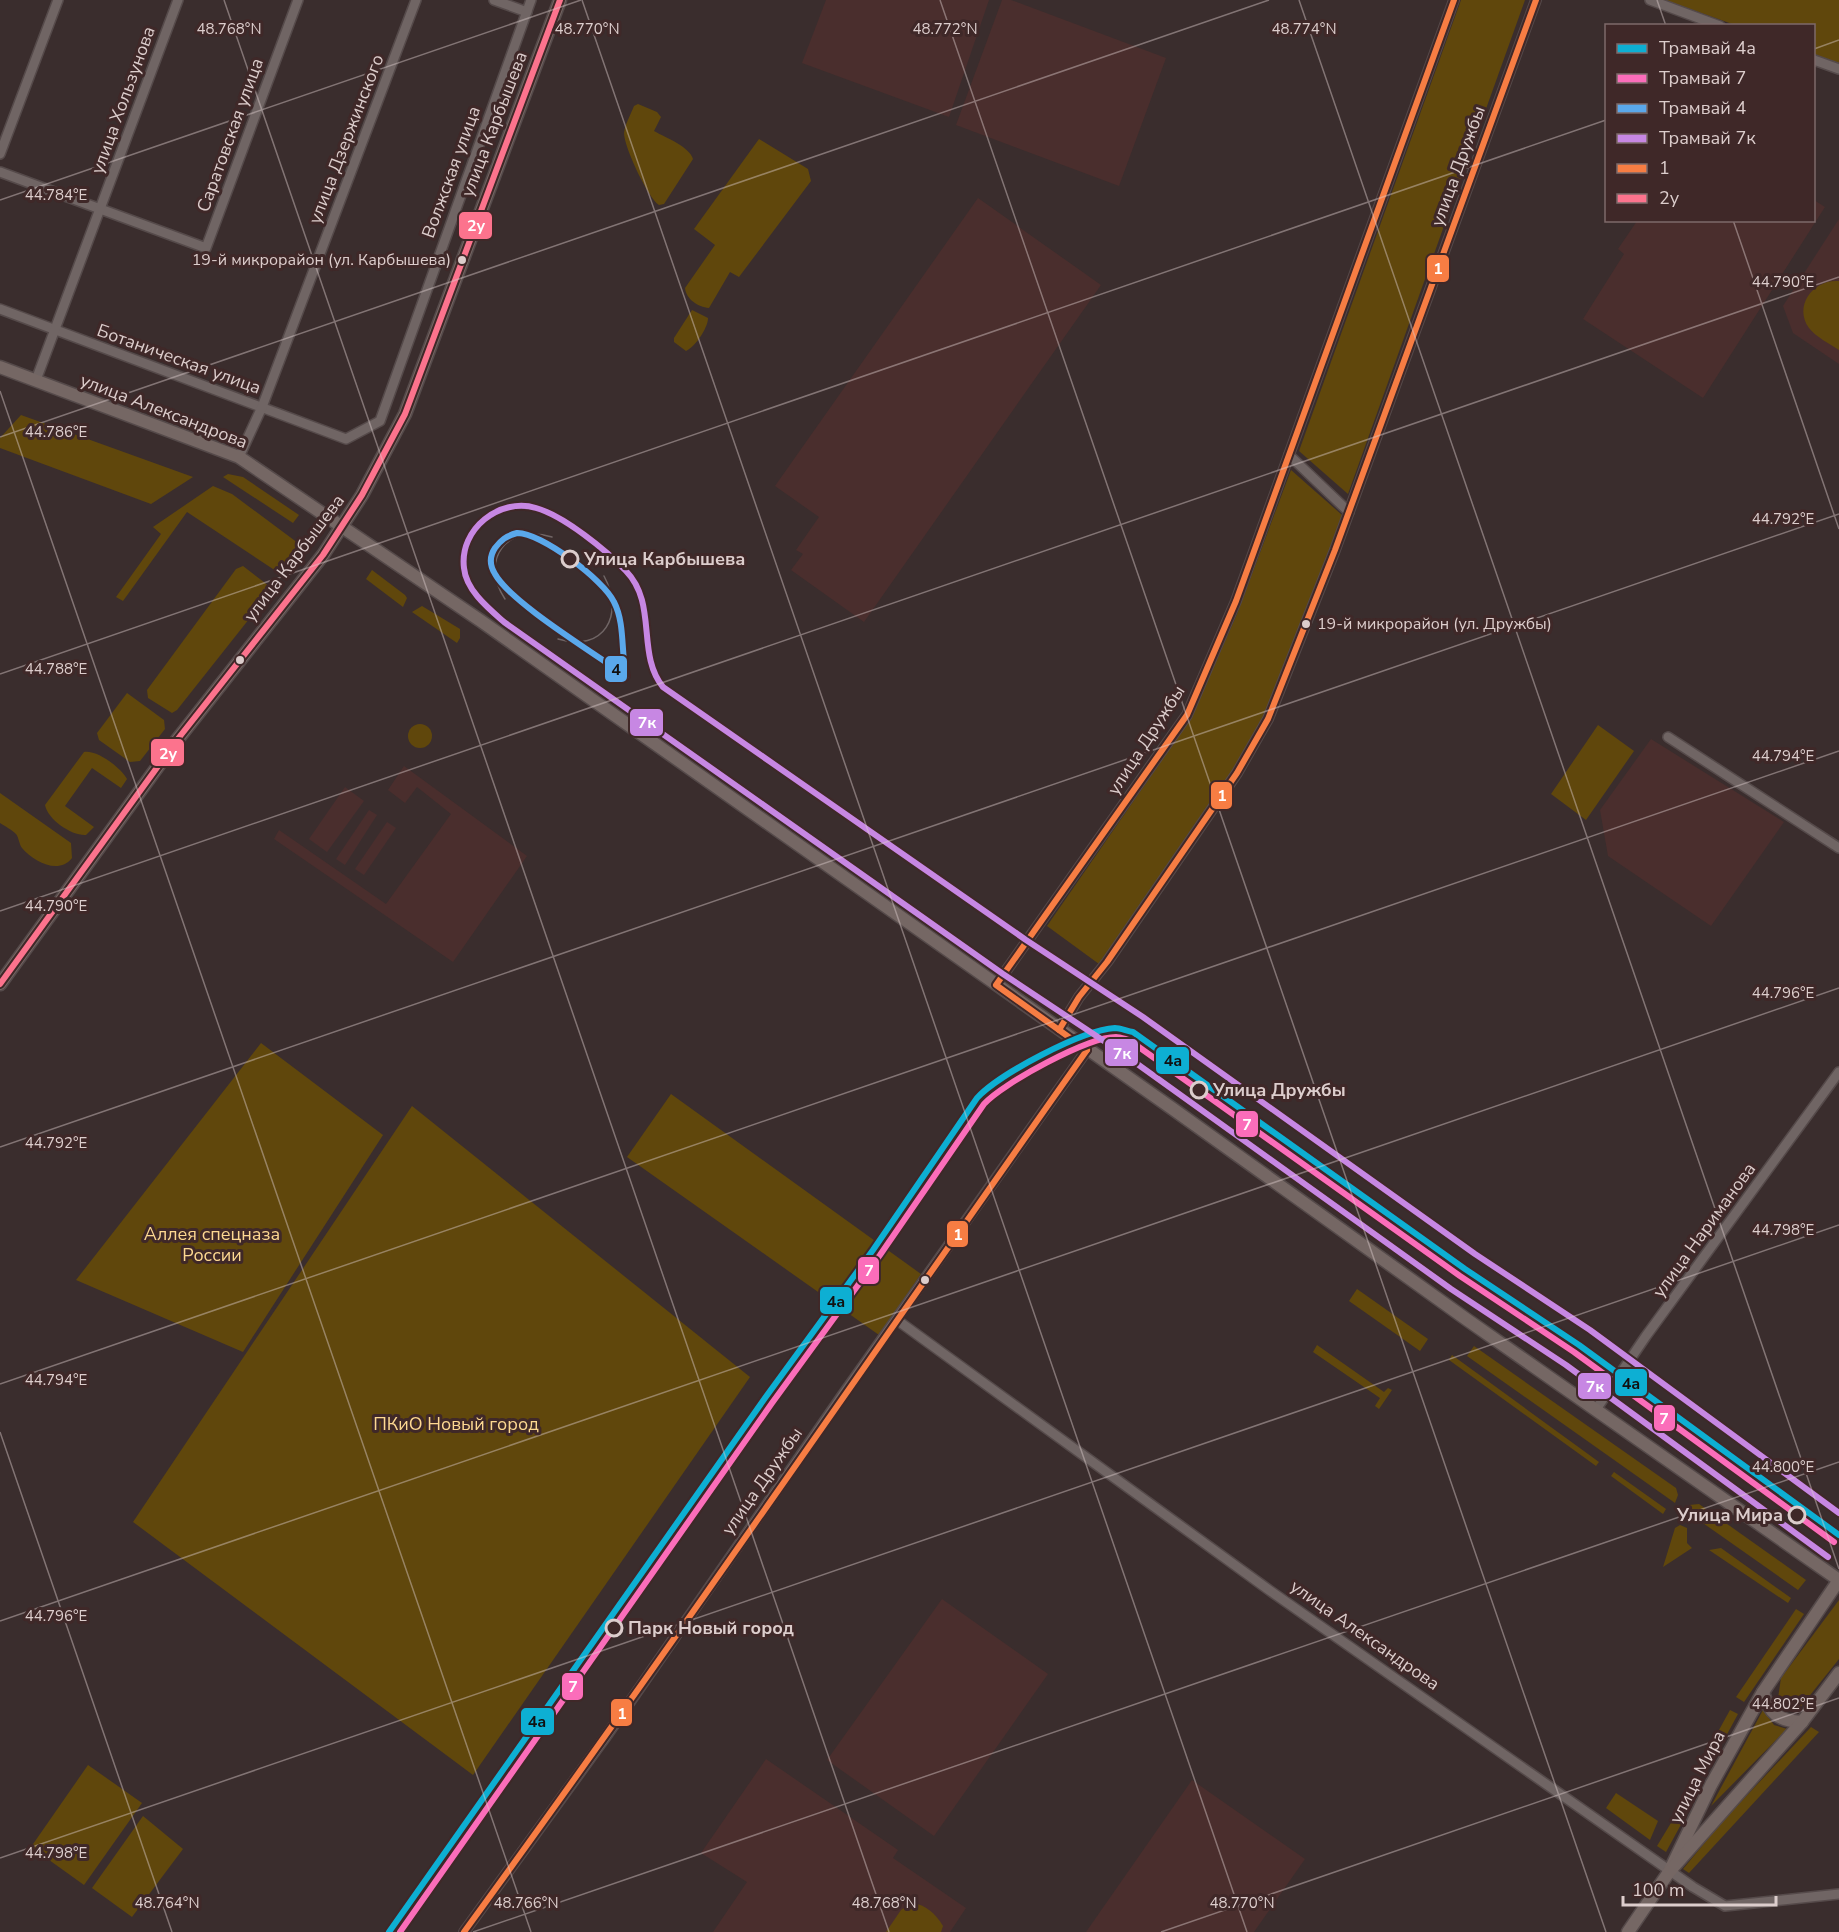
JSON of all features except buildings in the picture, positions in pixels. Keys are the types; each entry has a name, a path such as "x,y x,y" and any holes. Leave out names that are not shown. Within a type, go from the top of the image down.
{"main road":[{"name":"улица Карбышева","path":"0,984 177,740 342,528 405,414 560,0"},
{"name":"улица Александрова","path":"0,367 239,457 481,621 1466,1319 1597,1408 1839,1580"},
{"name":"улица Мира","path":"1669,1872 1711,1785 1762,1692 1839,1580"},
{"name":"улица Мира","path":"1628,1932 1669,1872 1802,1722 1839,1673"},
{"path":"1762,1692 1766,1705 1776,1717 1787,1722 1802,1722"}],"street":[{"path":"0,154 58,0"},
{"name":"улица Хользунова","path":"36,380 178,0"},
{"name":"Саратовская улица","path":"100,209 206,248 298,0"},
{"name":"улица Дзержинского","path":"239,457 262,407 416,0"},
{"path":"494,0 527,12"},
{"name":"Волжская улица","path":"346,439 380,421 531,0"},
{"name":"улица Дружбы","path":"996,985 1186,715 1236,601 1454,0"},
{"name":"улица Дружбы","path":"1059,1030 1079,997 1107,962 1237,774 1268,719 1349,512 1536,0"},
{"path":"1650,0 1715,24"},
{"path":"1815,60 1839,69"},
{"path":"0,172 100,209"},
{"name":"Ботаническая улица","path":"0,309 346,439"},
{"path":"1289,455 1349,512"},
{"path":"1668,737 1839,848"},
{"name":"улица Дружбы","path":"464,1932 605,1738 1087,1050"},
{"name":"улица Нариманова","path":"1597,1408 1646,1336 1839,1072"},
{"name":"улица Александрова","path":"897,1320 1269,1590 1669,1872 1725,1906 1839,1894"}],"shaded area":[{"path":"826,0 989,0 949,117 802,63"},
{"path":"1002,0 1011,0 1166,58 1119,186 956,125"},
{"path":"978,198 1101,285 864,622 791,570 803,554 796,550 819,517 775,486"},
{"path":"1815,201 1825,207 1703,398 1583,319 1624,254 1618,249 1636,222 1815,222"},
{"path":"1839,219 1839,364 1793,333 1783,306"},
{"path":"1651,739 1784,822 1711,926 1608,856 1600,810"},
{"path":"404,766 527,856 453,962 274,839 279,830 386,904 451,814 417,787 405,803 388,790"},
{"path":"345,787 364,801 327,852 309,839"},
{"path":"369,810 377,815 345,865 336,859"},
{"path":"387,822 396,828 364,875 355,869"},
{"path":"942,1599 1048,1674 934,1836 827,1760"},
{"path":"766,1759 898,1850 893,1858 966,1908 950,1932 713,1932 747,1882 701,1853"},
{"path":"1192,1780 1305,1859 1254,1932 1086,1932"}],"green space":[{"path":"1461,0 1525,0 1348,494 1299,451"},
{"path":"1665,0 1839,0 1839,63 1815,54 1815,24 1732,24"},
{"path":"638,104 657,112 661,117 654,131 682,146 693,159 664,204 659,205 649,193 632,160 625,140 624,133 627,123 634,106"},
{"path":"759,139 808,169 811,181 739,277 730,272 709,308 701,306 690,299 685,288 715,245 694,229"},
{"path":"1839,281 1839,350 1809,328 1803,311 1805,302 1814,289 1822,284"},
{"path":"692,310 708,318 697,341 686,351 674,342 674,338"},
{"path":"21,415 193,477 151,504 0,448 0,438"},
{"path":"1291,470 1342,515 1296,644 1263,718 1226,782 1185,844 1099,964 1047,926 1191,718 1237,614"},
{"path":"228,474 243,477 299,515 293,523 223,477"},
{"path":"213,486 232,494 306,549 289,571 279,573 187,512 123,601 116,597 161,534 153,527"},
{"path":"243,566 269,586 268,595 177,710 172,713 148,698 147,690 236,569"},
{"path":"372,570 405,595 407,598 403,607 366,579"},
{"path":"422,606 460,629 460,638 457,643 412,612"},
{"path":"127,693 164,720 165,729 140,761 130,762 99,740 97,733"},
{"path":"420,724 428,728 432,736 428,744 420,748 412,744 408,736 412,728"},
{"path":"1598,725 1634,751 1586,820 1551,794"},
{"path":"84,752 96,754 108,761 127,779 121,788 92,768 65,806 94,827 86,835 80,835 61,826 47,811 45,805"},
{"path":"0,793 71,843 72,858 67,863 54,866 40,862 27,853 16,834 0,823"},
{"name":"Аллея спецназа России","path":"261,1043 383,1135 243,1352 76,1280"},
{"path":"671,1094 921,1274 879,1335 627,1157"},
{"name":"ПКиО Новый город","path":"412,1106 750,1377 473,1775 133,1522"},
{"path":"1357,1289 1428,1339 1420,1351 1349,1301"},
{"path":"1317,1345 1384,1392 1388,1388 1392,1390 1379,1409 1375,1406 1380,1398 1313,1352"},
{"path":"1474,1346 1676,1488 1678,1495 1675,1503 1467,1356"},
{"path":"1452,1355 1599,1462 1596,1466 1449,1360"},
{"path":"1614,1472 1666,1509 1663,1514 1611,1476"},
{"path":"1699,1504 1806,1580 1798,1590 1683,1509 1689,1505"},
{"path":"1680,1525 1687,1528 1687,1543 1692,1548 1663,1567 1675,1528"},
{"path":"1721,1548 1791,1598 1788,1603 1709,1550"},
{"path":"1839,1600 1839,1659 1799,1709 1788,1708 1778,1698 1781,1678"},
{"path":"1796,1609 1804,1614 1744,1702 1736,1697"},
{"path":"1730,1710 1738,1714 1706,1773 1698,1768"},
{"path":"1763,1710 1774,1725 1787,1729 1711,1806"},
{"path":"1811,1727 1819,1732 1689,1873 1683,1869 1721,1823"},
{"path":"88,1765 142,1803 84,1885 31,1847"},
{"path":"1697,1780 1702,1786 1666,1852 1657,1846"},
{"path":"1616,1793 1658,1821 1650,1840 1606,1808"},
{"path":"143,1816 183,1849 132,1917 92,1888"},
{"path":"912,1903 926,1908 933,1914 943,1926 941,1932 886,1932 901,1910"}],"tram line":[{"name":"7к","path":"1828,1557 1566,1365 1451,1289 1122,1053 1003,974 504,622 473,591 466,576 464,554 475,529 496,512 509,507 522,506 547,512 584,535 618,563 636,584 645,614 650,660 663,687 1026,940 1143,1017 1475,1254 1590,1330 1839,1513"},
{"name":"4","path":"517,533 540,540 555,549 585,570 608,593 620,619 626,676 555,628 504,586 492,568 492,555 502,541 517,533"},
{"path":"505,599 498,585 495,571 502,548 510,540 522,535 536,534 552,537"},
{"path":"558,639 574,642 588,641 598,636 606,627 611,617 612,604 610,590 604,576"},
{"name":"4а","path":"389,1932 765,1398 873,1250 977,1098 1003,1077 1042,1055 1083,1036 1100,1031 1115,1028 1133,1032 1465,1269 1579,1345 1839,1535"},
{"name":"7","path":"400,1932 772,1403 880,1255 984,1104 1009,1085 1047,1063 1103,1039 1116,1037 1129,1040 1460,1276 1574,1352 1834,1542"}],"transit line":[{"name":"2у","path":"0,984 177,740 323,555 362,495 405,414 560,0"},
{"name":"1","path":"1087,1050 996,985 1187,715 1236,601 1454,0"},
{"name":"1","path":"1059,1030 1079,997 1107,962 1237,773 1268,719 1335,550 1536,0"},
{"name":"1","path":"464,1932 699,1603 1087,1050"}],"place":[{"name":"19-й микрорайон (ул. Карбышева)","path":"462,260"},
{"name":"Улица Карбышева","path":"570,559"},
{"name":"19-й микрорайон (ул. Дружбы)","path":"1306,624"},
{"name":"Улица Дружбы","path":"1199,1090"},
{"name":"Улица Мира","path":"1797,1515"},
{"name":"Парк Новый город","path":"614,1628"}]}
